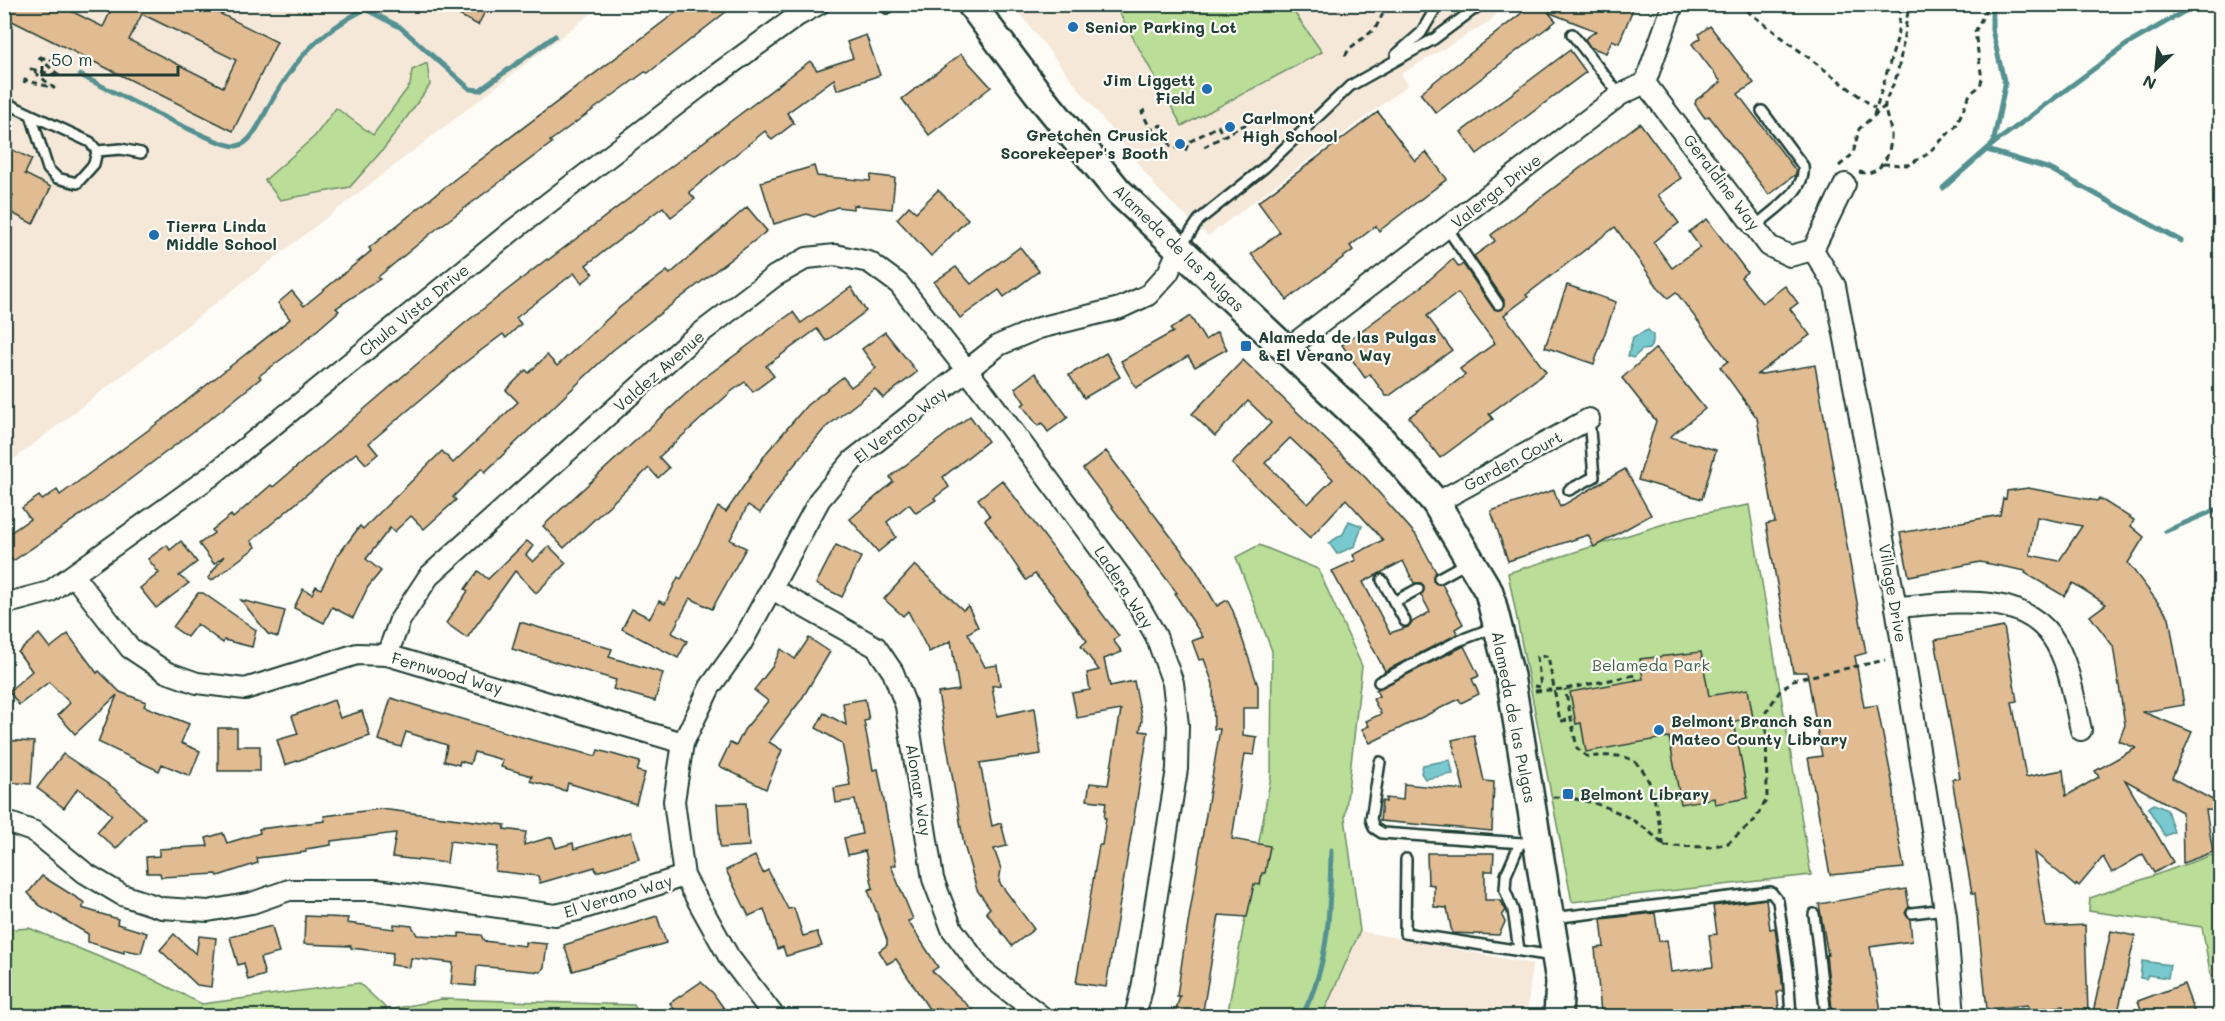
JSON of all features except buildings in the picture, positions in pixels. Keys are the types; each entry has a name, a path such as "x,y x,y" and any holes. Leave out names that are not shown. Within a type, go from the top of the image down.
{"main road":[{"name":"Alameda de las Pulgas","path":"971,4 1037,92 1118,191 1178,251 1380,438 1436,502 1489,592 1510,676 1528,844 1549,918 1556,956 1560,981 1558,1017"}],"street":[{"name":"Chula Vista Drive","path":"4,604 49,592 211,476 521,223 796,16 819,4"},
{"path":"1645,83 1671,10"},
{"name":"Valerga Drive","path":"1287,350 1620,96 1645,83"},
{"name":"Geraldine Way","path":"1645,83 1769,246 1790,256 1813,250"},
{"path":"1813,250 1848,174"},
{"name":"Village Drive","path":"1813,250 1835,286 1896,607 1945,909 1954,1017"},
{"name":"El Verano Way","path":"4,822 35,832 85,873 122,895 162,908 208,911 252,903 289,890 377,890 555,915 578,910 684,876 674,801 683,743 710,687 741,644 820,499 853,460 999,345 1039,328 1120,308 1148,295 1168,273 1178,251"},
{"name":"Valdez Avenue","path":"387,655 400,620 429,576 689,342 775,276 807,258 835,255 869,262 898,284 966,372"},
{"name":"Ladera Way","path":"966,372 1129,588 1156,636 1173,683 1178,725 1177,769 1142,989 1135,1017"},
{"name":"Garden Court","path":"1436,502 1589,419"},
{"name":"Fernwood Way","path":"74,576 130,648 166,672 197,682 245,689 357,654 387,655 683,743"},
{"name":"Alomar Way","path":"772,589 876,647 893,672 906,706 933,879 952,930 984,972 1041,1017"},
{"path":"1896,607 1978,603 2012,608 2035,618 2053,638 2067,672 2081,730"},
{"path":"684,876 729,957 774,1017"}],"lane":[{"path":"1382,66 1420,33 1438,4"},
{"path":"1178,251 1194,225 1208,211 1258,173 1350,86 1382,66 1434,39 1482,4"},
{"path":"1572,34 1620,96"},
{"path":"4,102 64,127 90,142 97,151"},
{"path":"1756,226 1792,195 1804,172 1803,166 1762,111"},
{"path":"31,115 48,169 57,178 77,183 94,164 97,151"},
{"path":"97,151 121,149 141,153"},
{"path":"1447,228 1497,304"},
{"path":"1569,490 1594,477 1589,419"},
{"path":"1439,578 1470,561"},
{"path":"1382,580 1405,621"},
{"path":"1394,602 1418,589"},
{"path":"1379,682 1458,641 1497,627"},
{"path":"1380,762 1371,819 1374,828 1382,833 1528,844"},
{"path":"1519,950 1513,910 1505,890 1506,874 1528,844"},
{"path":"1406,859 1405,933 1556,956"},
{"path":"1549,918 1771,892 1778,901 1788,971 1791,1017"},
{"path":"1912,913 1945,909"},
{"path":"1814,914 1826,1017"}],"path":[{"path":"1345,56 1350,48 1378,26 1388,4"},
{"path":"1738,4 1875,108"},
{"path":"1874,115 1897,39 1901,4"},
{"path":"1885,106 1891,132 1889,152 1883,164 1869,174 1848,174 1838,168 1853,154 1859,129 1885,106 1897,77 1910,4"},
{"path":"1883,164 1908,165 1919,159 1950,134 1960,120 1970,94 1980,86 1982,79 1976,32 1989,4"},
{"path":"24,83 25,80 54,88 31,69 60,76 37,56 70,66"},
{"path":"1145,110 1142,112 1151,130 1161,125 1171,146 1185,151 1189,142 1218,126 1223,136"},
{"path":"1204,147 1264,117"},
{"path":"1842,162 1848,174"},
{"path":"1571,720 1560,721 1553,690 1548,656 1537,657 1540,687 1534,688 1553,690 1564,689 1635,675 1636,681"},
{"path":"1552,797 1574,797 1614,812 1652,833 1664,846 1708,848 1728,843 1754,821 1767,798 1766,712 1780,691 1793,680 1885,660"},
{"path":"1564,689 1577,748 1586,756 1623,757 1634,760 1644,770 1651,784 1664,846"}],"shaded area":[{"name":"Tierra Linda Middle School","path":"5,5 602,5 5,466"},
{"name":"Carlmont High School","path":"1013,5 1504,5 1489,22 1401,74 1408,85 1208,236 1161,193"},
{"path":"1360,931 1532,964 1527,1016 1322,1016"}],"green space":[{"name":"Jim Liggett Field","path":"1115,5 1289,5 1322,52 1182,126"},
{"path":"427,63 430,85 386,146 350,187 280,200 265,180 315,136 336,108 373,135 410,85 412,70"},
{"name":"Belameda Park","path":"1749,505 1811,875 1572,902 1508,573 1689,516"},
{"path":"1259,545 1318,569 1362,666 1345,817 1360,931 1322,1016 1227,1016 1271,776 1272,651 1236,557"},
{"path":"2220,852 2220,1016 2218,1016 2202,927 2089,911 2090,898"},
{"path":"29,928 148,977 202,1004 359,983 388,1010 442,999 634,1005 640,1016 5,1016 5,930"}],"water":[{"path":"1648,330 1653,335 1653,343 1649,349 1642,350 1633,358 1628,356 1633,337"},
{"path":"1349,521 1362,526 1355,546 1337,554 1329,543 1343,534"},
{"path":"1450,760 1453,774 1425,779 1421,773 1423,765"},
{"path":"2154,804 2167,810 2174,832 2165,836 2148,808"},
{"path":"2142,961 2170,965 2168,978 2148,975 2146,979 2140,978"}],"waterway":[{"path":"1943,188 1993,144 2005,85 1992,30 1992,4"},
{"path":"1993,144 2126,45 2197,4"},
{"path":"80,75 186,128 237,146 252,135 289,73 309,49 334,28 365,9 400,27 470,89 480,90 555,36"},
{"path":"1987,150 2050,169 2181,241"},
{"path":"2166,531 2220,508"},
{"path":"1302,1016 1318,976 1327,935 1331,850"}],"place":[{"name":"Senior Parking Lot","path":"1073,27"},
{"name":"Jim Liggett Field","path":"1207,89"},
{"name":"Carlmont High School","path":"1230,127"},
{"name":"Gretchen Crusick Scorekeeper's Booth","path":"1180,144"},
{"name":"Tierra Linda Middle School","path":"154,235"},
{"name":"Alameda de las Pulgas & El Verano Way","path":"1246,346"},
{"name":"Belmont Branch San Mateo County Library","path":"1659,730"},
{"name":"Belmont Library","path":"1568,794"}]}
